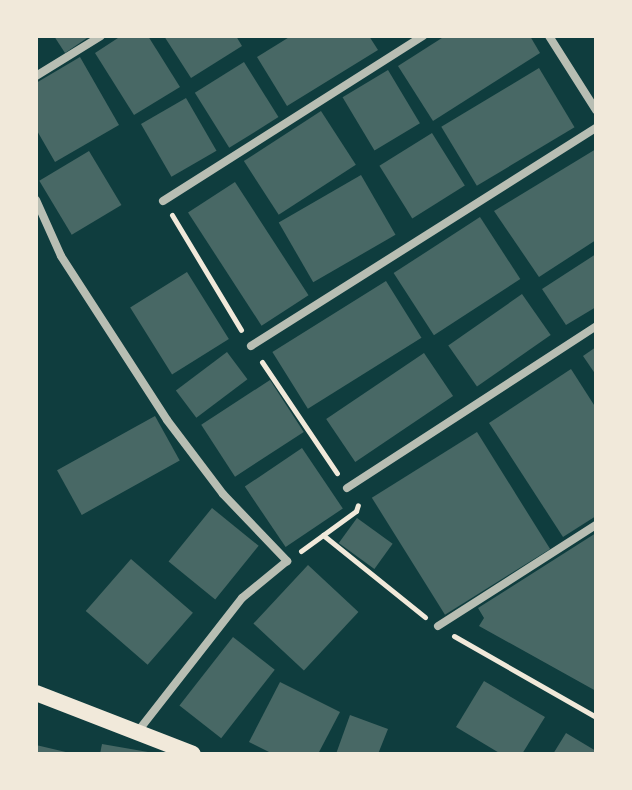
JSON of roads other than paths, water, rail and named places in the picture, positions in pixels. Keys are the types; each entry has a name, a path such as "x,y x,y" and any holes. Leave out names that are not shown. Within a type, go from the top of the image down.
{"main road":[{"path":"36,693 193,754"}],"street":[{"path":"36,76 101,36"},
{"path":"163,201 423,36"},
{"path":"549,36 596,110"},
{"path":"251,346 596,128"},
{"path":"36,200 61,256 167,420 223,494 287,561 242,598 138,731"},
{"path":"347,488 596,326"},
{"path":"438,626 596,525"}]}
